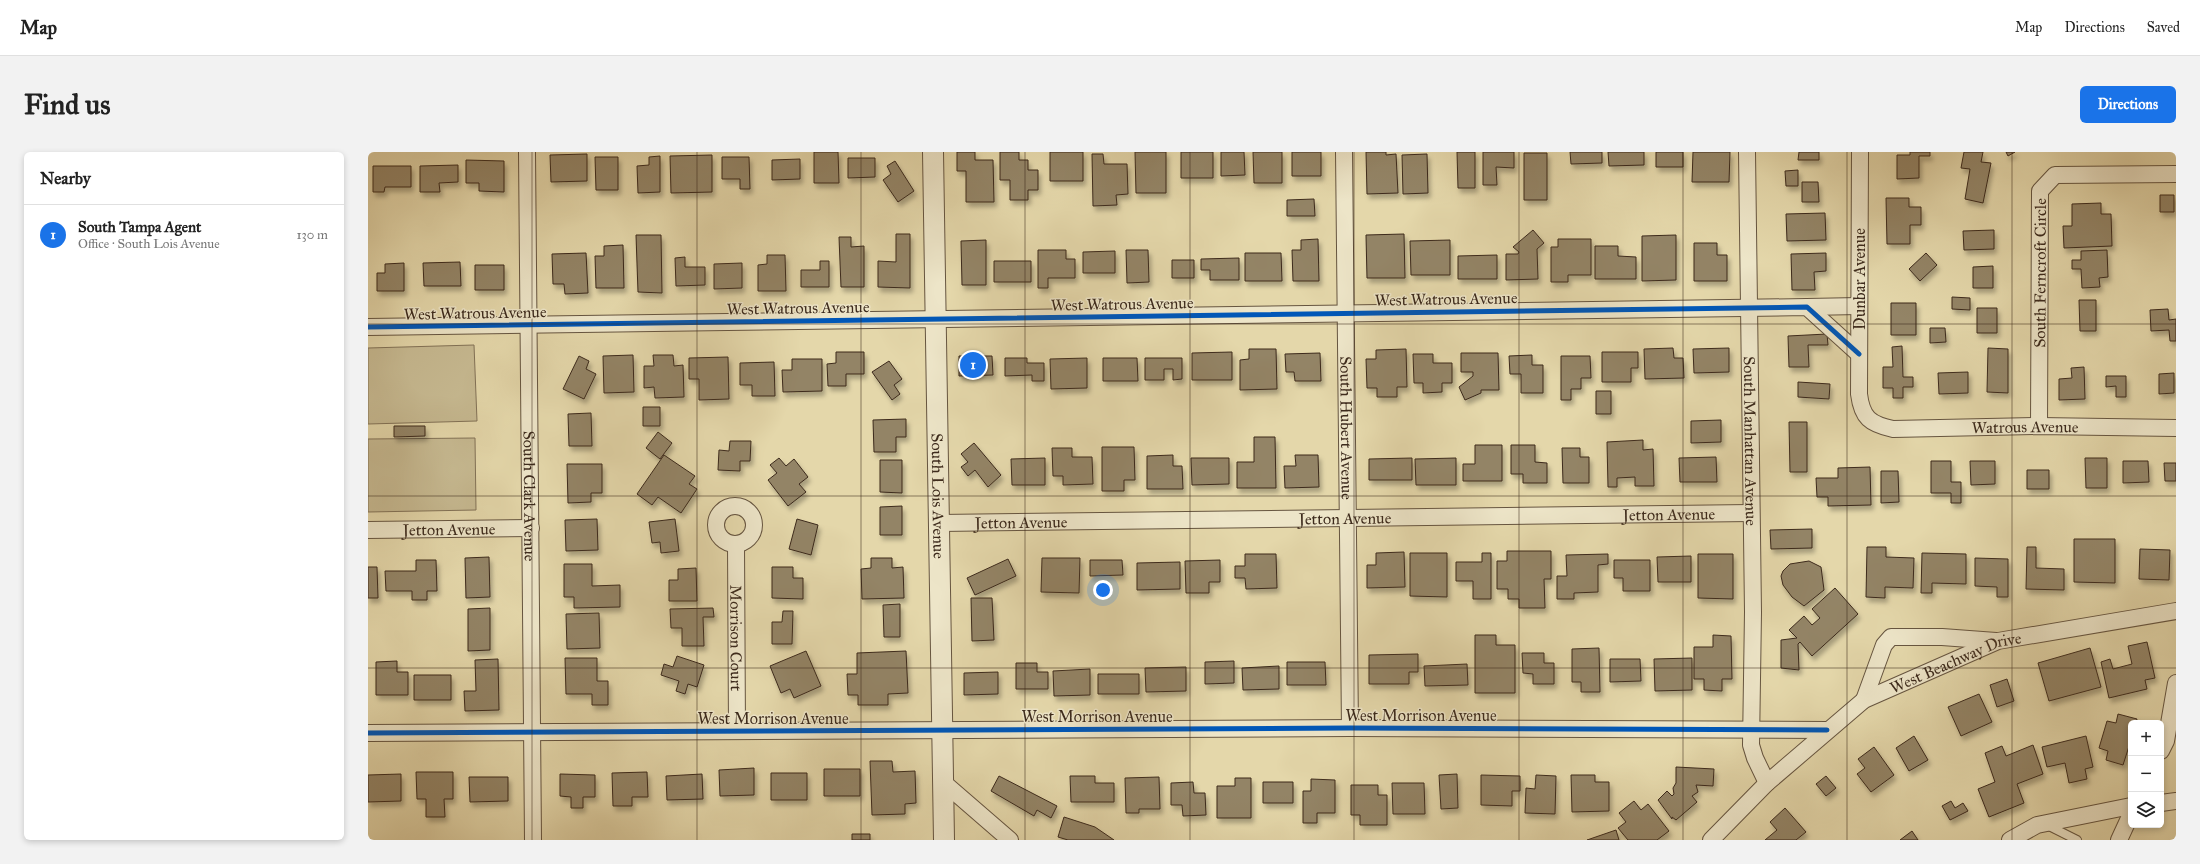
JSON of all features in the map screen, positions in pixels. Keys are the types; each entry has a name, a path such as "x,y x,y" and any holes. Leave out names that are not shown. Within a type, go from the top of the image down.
{"street":[{"name":"South Clark Avenue","path":"527,152 533,840"},
{"name":"South Lois Avenue","path":"933,152 944,840"},
{"name":"South Hubert Avenue","path":"1344,152 1350,728"},
{"name":"South Manhattan Avenue","path":"1747,152 1753,612 1752,730"},
{"name":"Dunbar Avenue","path":"1860,152 1860,404 1866,416 1875,425"},
{"name":"South Ferncroft Circle","path":"2039,426 2040,191 2055,175 2176,174"},
{"name":"West Watrous Avenue","path":"368,327 1859,306"},
{"path":"1807,307 1859,354"},
{"name":"Watrous Avenue","path":"1875,425 1893,430 2039,426 2176,428"},
{"name":"Jetton Avenue","path":"939,523 1751,513"},
{"name":"Jetton Avenue","path":"368,530 531,528"},
{"name":"Morrison Court","path":"736,545 736,731"},
{"name":"West Beachway Drive","path":"1715,838 1766,783 1864,700 1998,641 2176,611"},
{"path":"1864,700 1884,644 1891,637 1942,637 1998,641"},
{"path":"2164,745 2166,741 2176,683"},
{"name":"West Morrison Avenue","path":"368,733 1350,728 1827,730"},
{"path":"1752,730 1751,745 1766,783"},
{"path":"943,782 1010,840"},
{"path":"2164,803 2176,801"},
{"path":"2010,840 2042,824 2128,807"},
{"path":"2119,840 2128,820"}],"lane":[{"path":"2042,824 2059,830 2077,840"}],"shaded area":[{"path":"474,345 477,421 368,424 368,348"},
{"path":"475,438 476,510 368,512 368,439"}],"building":[{"path":"814,152 838,152 839,183 814,183"},
{"path":"957,152 975,152 975,160 993,160 994,202 966,202 966,171 957,171"},
{"path":"1000,152 1019,152 1019,160 1028,160 1028,170 1038,170 1038,190 1028,190 1028,200 1010,200 1010,180 1000,180"},
{"path":"1050,152 1083,152 1083,181 1050,181"},
{"path":"1135,152 1166,152 1166,193 1136,193"},
{"path":"1181,152 1213,152 1213,178 1181,178"},
{"path":"1221,152 1244,152 1245,175 1221,176"},
{"path":"1253,152 1282,152 1282,183 1254,183"},
{"path":"1292,152 1321,152 1321,176 1292,176"},
{"path":"1366,152 1386,152 1386,155 1396,154 1398,193 1367,194"},
{"path":"1457,152 1475,152 1475,188 1458,188"},
{"path":"1483,152 1514,152 1514,168 1496,167 1497,185 1483,185"},
{"path":"1570,152 1602,152 1602,163 1571,164"},
{"path":"1608,152 1644,152 1644,165 1609,166"},
{"path":"1656,152 1683,152 1683,167 1656,167"},
{"path":"1693,152 1730,152 1729,182 1692,182"},
{"path":"1799,152 1819,152 1819,160 1798,160"},
{"path":"1910,152 1930,152 1930,156 1919,156 1919,178 1897,179 1897,155 1910,155"},
{"path":"1964,152 1983,152 1981,162 1991,163 1983,203 1965,199 1970,169 1961,168"},
{"path":"2006,152 2015,152 2008,156"},
{"path":"1524,153 1547,153 1547,200 1524,200"},
{"path":"587,154 587,181 551,182 550,155"},
{"path":"1092,154 1103,154 1104,164 1127,164 1128,194 1116,195 1117,205 1093,206"},
{"path":"1427,154 1428,193 1403,194 1402,155"},
{"path":"712,155 712,192 671,193 670,156"},
{"path":"660,156 660,192 638,193 637,166 649,165 649,157"},
{"path":"595,157 618,157 618,190 596,190"},
{"path":"722,157 749,157 750,189 740,189 740,179 722,179"},
{"path":"848,158 875,158 875,177 848,178"},
{"path":"800,159 800,179 772,180 772,160"},
{"path":"466,160 504,161 504,192 479,191 479,183 466,183"},
{"path":"895,161 914,191 898,202 883,180 891,174 887,166"},
{"path":"458,165 458,182 439,183 440,192 420,192 420,166"},
{"path":"373,166 411,166 411,187 385,187 384,192 373,192"},
{"path":"1798,170 1798,186 1786,186 1785,171"},
{"path":"1802,182 1818,182 1819,202 1802,202"},
{"path":"2160,195 2174,195 2174,212 2160,212"},
{"path":"1886,198 1909,198 1909,207 1921,207 1921,225 1910,225 1910,244 1887,244"},
{"path":"1314,199 1315,216 1287,216 1287,200"},
{"path":"2101,203 2101,214 2111,214 2112,246 2064,248 2063,226 2072,226 2072,204"},
{"path":"1825,213 1826,240 1787,241 1786,214"},
{"path":"1533,230 1544,243 1537,249 1538,279 1506,280 1506,254 1518,254 1519,252 1513,247"},
{"path":"1994,230 1994,249 1964,250 1963,231"},
{"path":"896,234 910,234 910,288 878,287 878,261 896,262"},
{"path":"1404,234 1405,278 1367,278 1366,235"},
{"path":"636,235 661,235 662,293 638,292"},
{"path":"1676,235 1676,280 1642,281 1642,236"},
{"path":"839,237 851,237 851,247 864,246 864,287 841,287"},
{"path":"1318,239 1319,281 1293,281 1292,250 1301,250 1301,240"},
{"path":"1558,239 1591,239 1591,275 1568,275 1568,282 1551,282 1551,247 1558,247"},
{"path":"986,240 986,285 962,285 961,241"},
{"path":"1450,240 1450,275 1411,275 1410,241"},
{"path":"1694,243 1717,243 1717,255 1727,255 1727,281 1694,281"},
{"path":"623,245 624,288 596,288 595,256 604,256 604,246"},
{"path":"1595,246 1618,246 1618,256 1636,257 1636,279 1595,279"},
{"path":"1038,250 1066,250 1066,259 1075,259 1075,278 1048,278 1048,288 1038,288"},
{"path":"1126,250 1148,250 1149,282 1127,283"},
{"path":"2107,250 2108,277 2099,278 2100,287 2082,288 2081,269 2072,269 2072,260 2081,260 2081,251"},
{"path":"1115,251 1115,273 1083,273 1083,252"},
{"path":"586,253 588,293 565,294 564,284 553,284 552,254"},
{"path":"1245,253 1281,253 1282,281 1245,281"},
{"path":"1826,253 1826,271 1814,272 1815,290 1792,290 1791,254"},
{"path":"1926,253 1937,265 1920,281 1909,269"},
{"path":"767,255 785,255 786,291 758,291 758,265 767,264"},
{"path":"1497,255 1497,279 1458,279 1458,256"},
{"path":"685,257 685,267 705,267 705,285 676,286 675,258"},
{"path":"1239,258 1239,280 1210,280 1210,270 1201,270 1201,259"},
{"path":"1172,260 1194,260 1194,278 1172,278"},
{"path":"820,261 829,261 829,287 801,287 801,270 820,270"},
{"path":"994,261 1031,261 1031,282 994,282"},
{"path":"460,262 461,286 424,286 423,263"},
{"path":"404,263 404,291 377,291 377,273 385,273 385,264"},
{"path":"742,263 742,288 714,289 714,264"},
{"path":"475,265 504,265 504,290 475,290"},
{"path":"1993,266 1993,288 1973,288 1973,267"},
{"path":"1952,297 1970,298 1970,310 1952,309"},
{"path":"2079,300 2096,300 2096,331 2080,331"},
{"path":"1891,303 1916,303 1916,335 1891,335"},
{"path":"1977,308 1997,308 1997,333 1977,333"},
{"path":"2168,309 2169,320 2176,319 2176,341 2170,341 2169,330 2151,331 2150,310"},
{"path":"1930,328 1945,328 1946,342 1930,343"},
{"path":"1827,334 1828,345 1808,345 1809,367 1789,367 1788,336"},
{"path":"1902,346 1903,377 1913,377 1913,387 1903,387 1903,398 1893,398 1893,388 1883,388 1883,367 1893,367 1892,347"},
{"path":"1673,348 1674,358 1683,358 1684,378 1645,379 1644,349"},
{"path":"1729,348 1729,372 1694,373 1693,349"},
{"path":"1988,348 2008,349 2008,393 1987,392"},
{"path":"1249,349 1276,349 1277,389 1240,390 1240,360 1249,359"},
{"path":"1406,349 1407,387 1397,387 1397,397 1377,397 1377,388 1367,388 1366,359 1376,359 1376,350"},
{"path":"836,352 864,352 864,374 846,374 846,386 828,386 827,364 836,363"},
{"path":"1232,352 1232,380 1192,380 1192,353"},
{"path":"1602,352 1638,352 1638,368 1631,368 1631,382 1602,382"},
{"path":"1320,353 1321,381 1295,381 1294,372 1286,372 1285,354"},
{"path":"1461,353 1498,353 1499,390 1481,390 1481,393 1465,400 1459,387 1473,376 1473,372 1461,372"},
{"path":"1413,354 1433,354 1433,363 1452,363 1452,383 1442,383 1442,392 1423,393 1423,383 1414,383"},
{"path":"633,355 634,392 604,393 603,356"},
{"path":"653,355 673,355 674,366 683,365 684,397 655,398 654,387 644,388 644,366 654,366"},
{"path":"1532,355 1532,365 1543,365 1543,393 1521,393 1521,374 1510,374 1509,356"},
{"path":"579,356 589,361 586,369 596,374 584,399 563,389"},
{"path":"959,356 992,356 993,375 959,376"},
{"path":"1561,356 1590,356 1591,378 1581,378 1581,389 1571,389 1571,400 1561,400"},
{"path":"728,357 729,399 699,400 699,379 689,379 689,358"},
{"path":"1005,358 1027,358 1027,363 1044,363 1044,381 1032,381 1032,375 1005,376"},
{"path":"1087,358 1087,388 1051,389 1050,359"},
{"path":"1103,358 1137,358 1138,381 1103,381"},
{"path":"1145,358 1182,358 1182,379 1173,380 1173,369 1164,369 1164,380 1145,380"},
{"path":"792,359 822,359 822,391 783,392 782,370 792,370"},
{"path":"889,361 902,379 894,385 900,394 892,400 872,372"},
{"path":"774,362 775,396 752,396 752,385 740,385 740,363"},
{"path":"2084,367 2085,399 2059,400 2059,379 2072,378 2071,368"},
{"path":"1968,372 1968,393 1939,394 1938,373"},
{"path":"2174,373 2174,393 2159,394 2159,374"},
{"path":"2106,376 2126,376 2126,397 2116,397 2116,386 2106,387"},
{"path":"1798,382 1830,384 1829,399 1798,397"},
{"path":"1596,391 1611,391 1611,414 1596,414"},
{"path":"643,407 660,407 660,426 643,426"},
{"path":"591,413 592,446 569,446 568,414"},
{"path":"906,419 906,437 896,437 896,452 874,452 873,420"},
{"path":"1721,420 1721,442 1691,443 1691,421"},
{"path":"1789,422 1807,422 1807,472 1790,472"},
{"path":"394,426 425,426 425,436 394,437"},
{"path":"658,432 672,443 660,459 646,448"},
{"path":"1254,437 1275,437 1276,488 1237,488 1237,462 1254,462"},
{"path":"1643,440 1643,450 1653,449 1654,486 1635,486 1635,477 1617,478 1617,487 1608,487 1607,442"},
{"path":"730,441 751,441 750,461 740,461 740,471 718,470 719,450 729,451"},
{"path":"974,443 1001,475 988,487 975,470 968,476 961,467 968,462 961,454"},
{"path":"1475,445 1502,445 1502,481 1463,481 1463,464 1475,464"},
{"path":"1511,445 1535,445 1535,462 1547,463 1547,483 1523,483 1523,474 1511,474"},
{"path":"1102,447 1134,447 1135,480 1124,480 1124,491 1102,491"},
{"path":"1052,448 1072,448 1072,457 1092,457 1093,484 1063,485 1063,476 1053,476"},
{"path":"1562,448 1580,448 1580,457 1589,457 1589,483 1563,483"},
{"path":"664,455 695,476 689,484 697,489 681,513 658,497 652,505 637,494"},
{"path":"1173,455 1173,466 1182,466 1183,489 1147,489 1147,456"},
{"path":"1295,455 1318,455 1319,487 1285,488 1284,466 1296,466"},
{"path":"1716,457 1717,482 1680,482 1679,458"},
{"path":"779,458 786,466 794,459 808,477 799,484 806,492 788,506 768,480 777,473 770,465"},
{"path":"1045,458 1045,485 1012,485 1011,459"},
{"path":"1191,458 1229,458 1229,484 1192,485"},
{"path":"1412,458 1412,480 1369,480 1369,459"},
{"path":"1456,458 1456,485 1416,485 1415,459"},
{"path":"2085,458 2107,458 2107,488 2086,488"},
{"path":"880,460 902,460 902,493 880,492"},
{"path":"1931,461 1951,461 1951,482 1961,482 1961,503 1951,503 1951,493 1931,493"},
{"path":"1970,461 1995,461 1995,484 1971,485"},
{"path":"2123,461 2148,461 2149,482 2123,483"},
{"path":"2164,463 2176,463 2176,481 2165,481"},
{"path":"567,464 602,464 602,493 591,493 591,502 568,503"},
{"path":"1870,467 1871,505 1828,506 1828,497 1817,497 1816,478 1838,478 1838,468"},
{"path":"2027,470 2049,470 2049,489 2027,489"},
{"path":"1881,471 1898,471 1899,502 1881,503"},
{"path":"902,506 902,535 880,535 880,507"},
{"path":"597,519 598,550 566,551 565,520"},
{"path":"675,519 679,551 661,553 660,542 652,543 649,522"},
{"path":"797,519 818,525 811,555 789,549"},
{"path":"1812,529 1812,548 1771,549 1770,530"},
{"path":"2074,539 2115,539 2115,583 2074,582"},
{"path":"1867,547 1886,547 1886,557 1914,558 1913,588 1885,587 1885,598 1866,597"},
{"path":"2027,547 2036,547 2036,568 2064,569 2064,590 2026,589"},
{"path":"2140,549 2170,550 2169,580 2139,579"},
{"path":"1507,551 1551,551 1551,579 1544,579 1545,608 1519,608 1519,599 1508,599 1508,589 1497,589 1497,561 1507,561"},
{"path":"1404,552 1405,587 1367,588 1367,565 1376,565 1376,553"},
{"path":"1410,553 1447,553 1447,597 1410,596"},
{"path":"1482,553 1491,553 1491,599 1473,599 1473,581 1456,581 1456,562 1482,562"},
{"path":"1922,553 1966,554 1966,584 1932,583 1932,593 1921,593"},
{"path":"1245,554 1276,554 1277,588 1246,589 1245,578 1235,578 1235,566 1245,566"},
{"path":"1608,554 1608,564 1598,565 1598,592 1574,593 1574,599 1557,599 1557,576 1567,576 1566,555"},
{"path":"1698,554 1733,554 1733,599 1698,598"},
{"path":"1691,556 1691,582 1658,582 1657,557"},
{"path":"489,557 490,597 466,598 465,558"},
{"path":"871,558 892,558 892,568 903,567 904,598 862,599 861,569 871,568"},
{"path":"1042,558 1080,558 1079,593 1041,592"},
{"path":"1975,558 2008,559 2008,597 1997,597 1997,587 1975,586"},
{"path":"1008,559 1016,576 975,595 967,578"},
{"path":"416,560 436,560 437,591 427,591 427,600 412,600 412,591 386,591 385,571 416,571"},
{"path":"1090,560 1122,560 1123,575 1090,576"},
{"path":"1220,560 1220,582 1209,582 1209,593 1186,593 1185,561"},
{"path":"1614,560 1650,560 1650,591 1623,591 1623,578 1614,578"},
{"path":"1809,561 1821,567 1824,590 1804,606 1792,597 1783,585 1781,576 1783,571 1790,564"},
{"path":"1180,562 1180,589 1137,590 1137,563"},
{"path":"564,564 592,564 592,586 620,585 620,607 574,608 574,597 564,597"},
{"path":"368,567 377,567 378,598 368,598"},
{"path":"772,567 793,567 793,578 803,578 803,599 772,598"},
{"path":"696,568 697,601 669,601 669,580 678,580 678,569"},
{"path":"1835,588 1858,614 1812,656 1800,642 1798,644 1799,670 1781,668 1781,640 1797,638 1789,630 1804,616 1812,625 1820,618 1812,609"},
{"path":"971,598 992,598 994,640 972,641"},
{"path":"900,604 900,637 884,637 883,605"},
{"path":"490,608 490,650 468,651 468,609"},
{"path":"713,608 714,617 703,617 704,646 682,646 682,628 671,628 670,609"},
{"path":"783,611 793,611 792,644 772,644 772,622 782,622"},
{"path":"599,613 600,648 567,649 566,614"},
{"path":"1475,635 1496,635 1496,645 1515,645 1515,693 1475,693"},
{"path":"1713,635 1731,636 1732,679 1722,679 1722,691 1704,690 1704,679 1694,679 1694,647 1713,647"},
{"path":"2147,642 2155,678 2145,680 2147,689 2109,698 2101,662 2110,659 2113,669 2132,664 2128,646"},
{"path":"1599,648 1600,692 1581,692 1581,682 1572,682 1572,649"},
{"path":"2090,648 2101,687 2049,701 2038,663"},
{"path":"806,651 821,686 794,698 790,689 781,693 770,666"},
{"path":"906,651 908,693 888,694 888,705 858,705 858,695 848,695 847,674 857,674 857,653"},
{"path":"1522,653 1544,653 1544,663 1554,663 1554,684 1533,684 1533,674 1523,673"},
{"path":"1418,654 1418,672 1409,672 1409,684 1369,684 1369,655"},
{"path":"677,656 704,665 697,687 688,684 685,694 676,691 679,681 661,675 664,664 673,667"},
{"path":"565,658 597,658 597,681 608,681 608,705 592,705 592,694 566,694"},
{"path":"1692,658 1692,690 1655,691 1654,659"},
{"path":"498,659 499,710 465,711 464,691 476,691 475,660"},
{"path":"1610,659 1640,659 1641,681 1610,682"},
{"path":"397,661 397,672 408,672 408,695 376,695 376,662"},
{"path":"1234,661 1234,683 1205,684 1205,662"},
{"path":"1287,662 1325,662 1326,685 1287,685"},
{"path":"1016,663 1037,663 1037,672 1048,672 1048,689 1016,689"},
{"path":"1467,664 1468,685 1425,686 1424,666"},
{"path":"1279,666 1279,689 1243,690 1242,668"},
{"path":"1186,667 1186,691 1146,692 1145,668"},
{"path":"1090,669 1090,695 1054,696 1053,671"},
{"path":"998,672 998,694 964,695 964,673"},
{"path":"1098,674 1139,674 1139,694 1098,694"},
{"path":"414,675 451,675 451,700 414,700"},
{"path":"2007,679 2014,701 1997,707 1990,685"},
{"path":"1979,694 1992,722 1961,736 1948,707"},
{"path":"2118,714 2137,719 2128,720 2128,749 2123,765 2106,760 2108,751 2099,748 2107,721 2116,723"},
{"path":"1914,736 1928,760 1909,771 1896,748"},
{"path":"2086,736 2093,767 2085,769 2087,779 2069,783 2065,763 2047,767 2042,747"},
{"path":"2033,745 2043,774 2017,784 2024,803 1989,817 1978,789 1995,782 1985,753 2002,746 2006,756"},
{"path":"1874,747 1894,775 1871,792 1857,774 1865,768 1858,759"},
{"path":"870,761 892,761 893,772 915,771 916,803 905,804 905,814 872,815"},
{"path":"1676,767 1714,769 1713,786 1696,785 1698,792 1692,796 1697,802 1676,820 1672,817 1672,819 1658,800 1667,791 1672,796 1674,794 1673,788 1676,783"},
{"path":"754,768 754,795 720,796 719,770"},
{"path":"824,769 860,769 860,796 824,796"},
{"path":"416,772 453,772 453,799 444,799 445,817 426,817 426,799 417,799"},
{"path":"647,772 648,797 632,797 632,806 613,806 612,773"},
{"path":"771,773 807,773 807,800 771,800"},
{"path":"401,774 401,801 368,802 368,775"},
{"path":"560,774 595,775 595,797 583,797 583,808 571,808 571,797 560,796"},
{"path":"702,774 703,799 667,800 666,776"},
{"path":"1457,774 1458,808 1441,809 1439,775"},
{"path":"1481,775 1520,776 1520,791 1512,791 1512,806 1481,805"},
{"path":"1536,775 1556,776 1555,814 1525,813 1526,788 1535,789"},
{"path":"1571,775 1595,775 1595,782 1609,782 1609,811 1572,812"},
{"path":"999,776 1057,806 1051,818 1037,810 1034,816 991,791"},
{"path":"1070,776 1095,776 1095,783 1114,783 1114,802 1071,802"},
{"path":"1826,776 1836,788 1826,796 1816,784"},
{"path":"469,777 508,777 508,801 470,802"},
{"path":"1159,777 1160,809 1139,809 1139,813 1126,813 1125,778"},
{"path":"1235,778 1251,778 1251,818 1217,818 1217,786 1235,786"},
{"path":"1311,779 1335,780 1335,813 1317,813 1317,823 1303,823 1303,791 1311,791"},
{"path":"1193,782 1194,793 1205,793 1206,815 1183,816 1182,805 1171,805 1171,783"},
{"path":"1263,782 1293,782 1293,803 1263,803"},
{"path":"1392,783 1424,783 1425,814 1393,814"},
{"path":"1351,785 1378,785 1378,795 1387,795 1387,825 1360,825 1360,815 1351,815"},
{"path":"1634,801 1641,810 1648,804 1669,831 1657,840 1628,840 1618,828 1626,822 1619,813"},
{"path":"1951,801 1955,808 1963,803 1968,811 1950,820 1942,806"},
{"path":"1785,808 1806,832 1796,840 1765,840 1777,830 1770,822"},
{"path":"1064,817 1095,827 1114,840 1068,840 1058,837"},
{"path":"1616,830 1619,840 1587,840"},
{"path":"1912,831 1918,840 1900,840"},
{"path":"852,834 870,834 870,840 852,840"}],"cycle path":[{"path":"368,327 1807,307 1859,354"},
{"path":"368,733 1350,728 1827,730"}],"place":[{"name":"South Tampa Agent","path":"973,365"}]}
